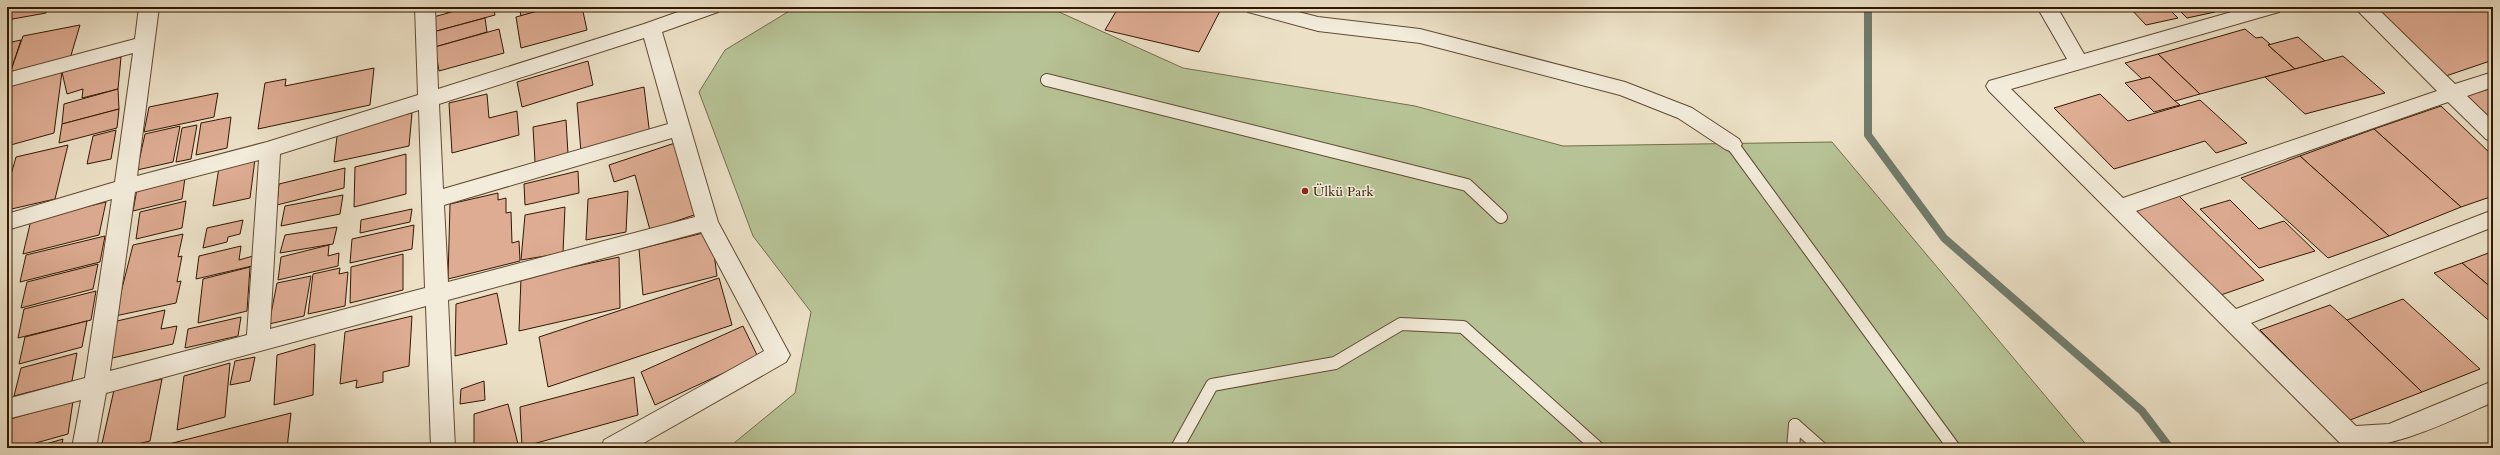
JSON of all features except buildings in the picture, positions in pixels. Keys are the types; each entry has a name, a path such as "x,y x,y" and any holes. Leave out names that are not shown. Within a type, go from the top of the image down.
{"street":[{"path":"84,448 106,325 149,7"},
{"path":"426,7 443,448"},
{"path":"7,222 124,187 270,149 338,126 430,99 651,29 711,7"},
{"path":"1255,7 1318,24 1420,36 1624,89 1685,113 1732,144"},
{"path":"2047,7 2079,62"},
{"path":"2272,7 2234,12 2079,62 1996,86 2351,437 2391,435 2493,391"},
{"path":"2364,7 2493,134"},
{"path":"613,448 778,355 707,222 678,129 651,29"},
{"path":"7,80 144,43"},
{"path":"2119,208 2450,92 2493,79"},
{"path":"434,200 678,129"},
{"path":"258,340 270,149"},
{"path":"2233,320 2493,218"},
{"path":"7,409 258,340 707,222"}],"lane":[{"path":"1047,80 1467,185 1500,217"},
{"path":"1732,144 1954,448"},
{"path":"1177,448 1212,385 1335,363 1402,324 1463,328 1598,448"},
{"path":"1794,448 1795,425 1821,448"}],"green space":[{"name":"Ülkü Park","path":"796,7 1048,7 1183,68 1415,106 1563,146 1832,142 2089,448 728,448 795,393 811,312 753,236 699,92 725,50"}],"waterway":[{"path":"1868,7 1868,135 1944,238 2142,411 2170,448"}],"place":[{"name":"Ülkü Park","path":"1305,191"}]}
